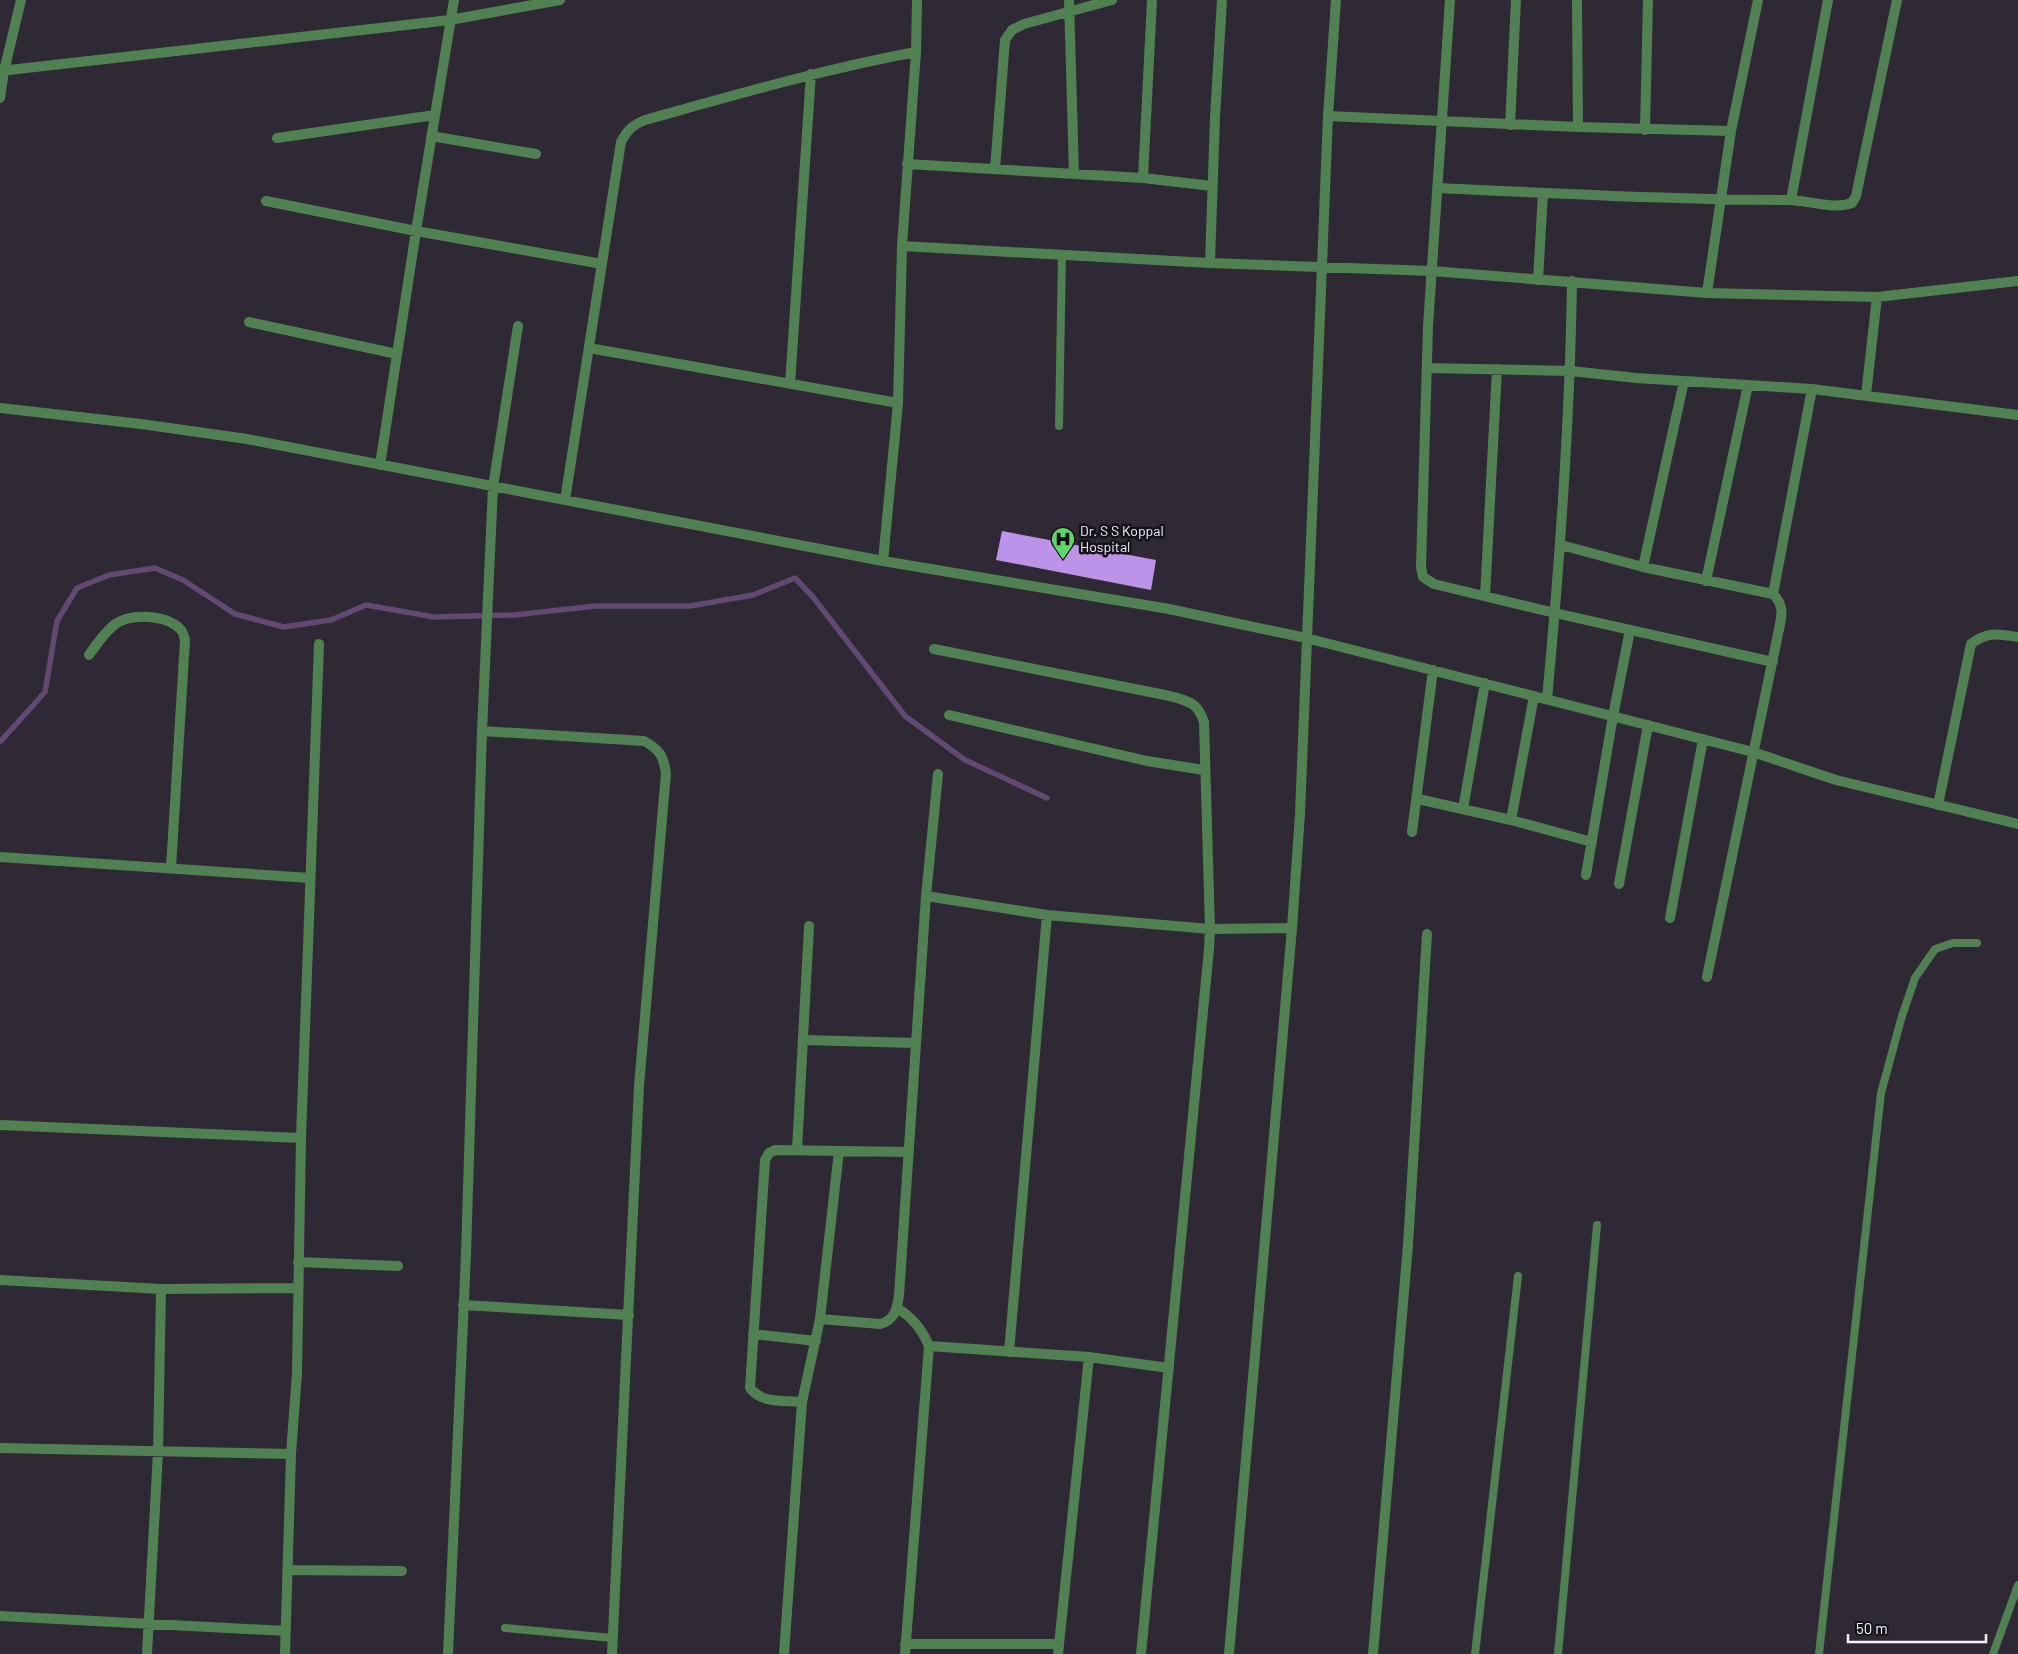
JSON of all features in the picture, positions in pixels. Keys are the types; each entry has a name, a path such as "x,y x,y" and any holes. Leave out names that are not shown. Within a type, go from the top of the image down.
{"street":[{"path":"0,98 2,71 21,0"},
{"path":"380,465 434,115 454,0"},
{"path":"2,71 450,20 560,0"},
{"path":"883,561 898,403 902,246 916,52 917,0"},
{"path":"995,169 1005,40 1012,30 1069,5 1112,0"},
{"path":"1143,178 1152,0"},
{"path":"1210,262 1222,0"},
{"path":"1229,1654 1292,928 1300,814 1328,116 1336,0"},
{"path":"1450,0 1427,368 1421,568 1423,577 1434,584 1555,614 1772,662"},
{"path":"1510,125 1516,0"},
{"path":"1577,0 1578,127"},
{"path":"1645,130 1648,0"},
{"path":"1707,292 1731,131 1758,0"},
{"path":"1791,200 1828,0"},
{"path":"1437,188 1722,201 1791,200 1844,205 1852,203 1856,196 1897,0"},
{"path":"1069,5 1074,174"},
{"path":"565,500 621,142 626,132 634,125 645,120 811,74 916,52"},
{"path":"790,384 811,74"},
{"path":"277,138 434,115"},
{"path":"1328,116 1510,125 1731,131"},
{"path":"431,136 536,154"},
{"path":"907,164 1143,178 1212,186"},
{"path":"1538,280 1543,193"},
{"path":"266,200 416,231 602,264"},
{"path":"902,246 1432,271 1707,292 1877,297 2018,281"},
{"path":"1547,699 1561,545 1571,371 1572,281"},
{"path":"1866,394 1877,297"},
{"path":"249,322 397,354"},
{"path":"448,1654 463,1305 485,652 493,486 518,326"},
{"path":"588,348 898,403"},
{"path":"1427,368 1571,371 1684,381 1812,389 1866,394 2018,415"},
{"path":"1485,596 1497,369"},
{"path":"1643,567 1684,381"},
{"path":"1706,581 1748,385"},
{"path":"1773,594 1812,389"},
{"path":"0,408 218,435 883,561 1169,609 1306,638 1485,683 1753,752 1836,780 2018,824"},
{"path":"1561,545 1643,567 1773,594 1780,600 1782,609 1772,662 1707,977"},
{"path":"88,655 115,624 128,619 144,617 172,623 182,630 186,640 171,868"},
{"path":"1586,875 1613,716 1630,630"},
{"path":"1938,804 1971,644 1982,635 2001,634 2018,637"},
{"path":"285,1654 291,1454 297,1373 301,1138 319,644"},
{"path":"934,649 1170,696 1191,702 1199,709 1204,722 1210,929 1141,1654"},
{"path":"1412,832 1418,799 1433,670"},
{"path":"1463,809 1485,683"},
{"path":"1511,820 1534,696"},
{"path":"950,715 1147,761 1204,770"},
{"path":"1619,884 1648,725"},
{"path":"482,730 644,741 658,749 664,760 666,773 639,1086 612,1654"},
{"path":"1670,918 1703,739"},
{"path":"820,1319 880,1324 887,1322 894,1316 897,1308 926,896 938,774"},
{"path":"1418,799 1511,820 1592,842"},
{"path":"0,857 310,878"},
{"path":"926,896 1047,915 1210,929 1292,928"},
{"path":"1009,1352 1047,915"},
{"path":"797,1150 810,926"},
{"path":"1373,1654 1408,1245 1427,934"},
{"path":"803,1040 916,1043"},
{"path":"0,1125 301,1138"},
{"path":"802,1402 763,1399 750,1388 765,1160 769,1153 775,1150 909,1152"},
{"path":"784,1654 802,1402 820,1319 839,1151"},
{"path":"298,1262 398,1266"},
{"path":"0,1280 162,1289 297,1288"},
{"path":"147,1654 158,1452 162,1289"},
{"path":"463,1305 629,1315"},
{"path":"897,1308 913,1320 925,1336 929,1346 905,1649 1058,1649 1088,1357"},
{"path":"754,1334 816,1341"},
{"path":"929,1346 1088,1357 1169,1368"},
{"path":"0,1448 291,1454"},
{"path":"288,1570 402,1571"},
{"path":"0,1616 286,1632"}],"lane":[{"path":"1059,426 1062,254"},
{"path":"1819,1654 1881,1093 1902,1016 1915,978 1935,949 1953,943 1977,942"},
{"path":"1558,1654 1597,1225"},
{"path":"1474,1654 1518,1276"},
{"path":"1994,1654 2018,1585"},
{"path":"505,1628 612,1638"}],"building":[{"path":"1002,531 1156,560 1151,590 996,560"}],"waterway":[{"path":"0,742 45,692 57,621 77,588 109,575 155,568 183,580 235,614 284,627 331,620 366,605 434,617 514,615 596,606 690,606 753,595 795,578 813,597 905,716 965,760 1047,798"}],"place":[{"name":"Dr. S S Koppal Hospital","path":"1063,560"}]}
